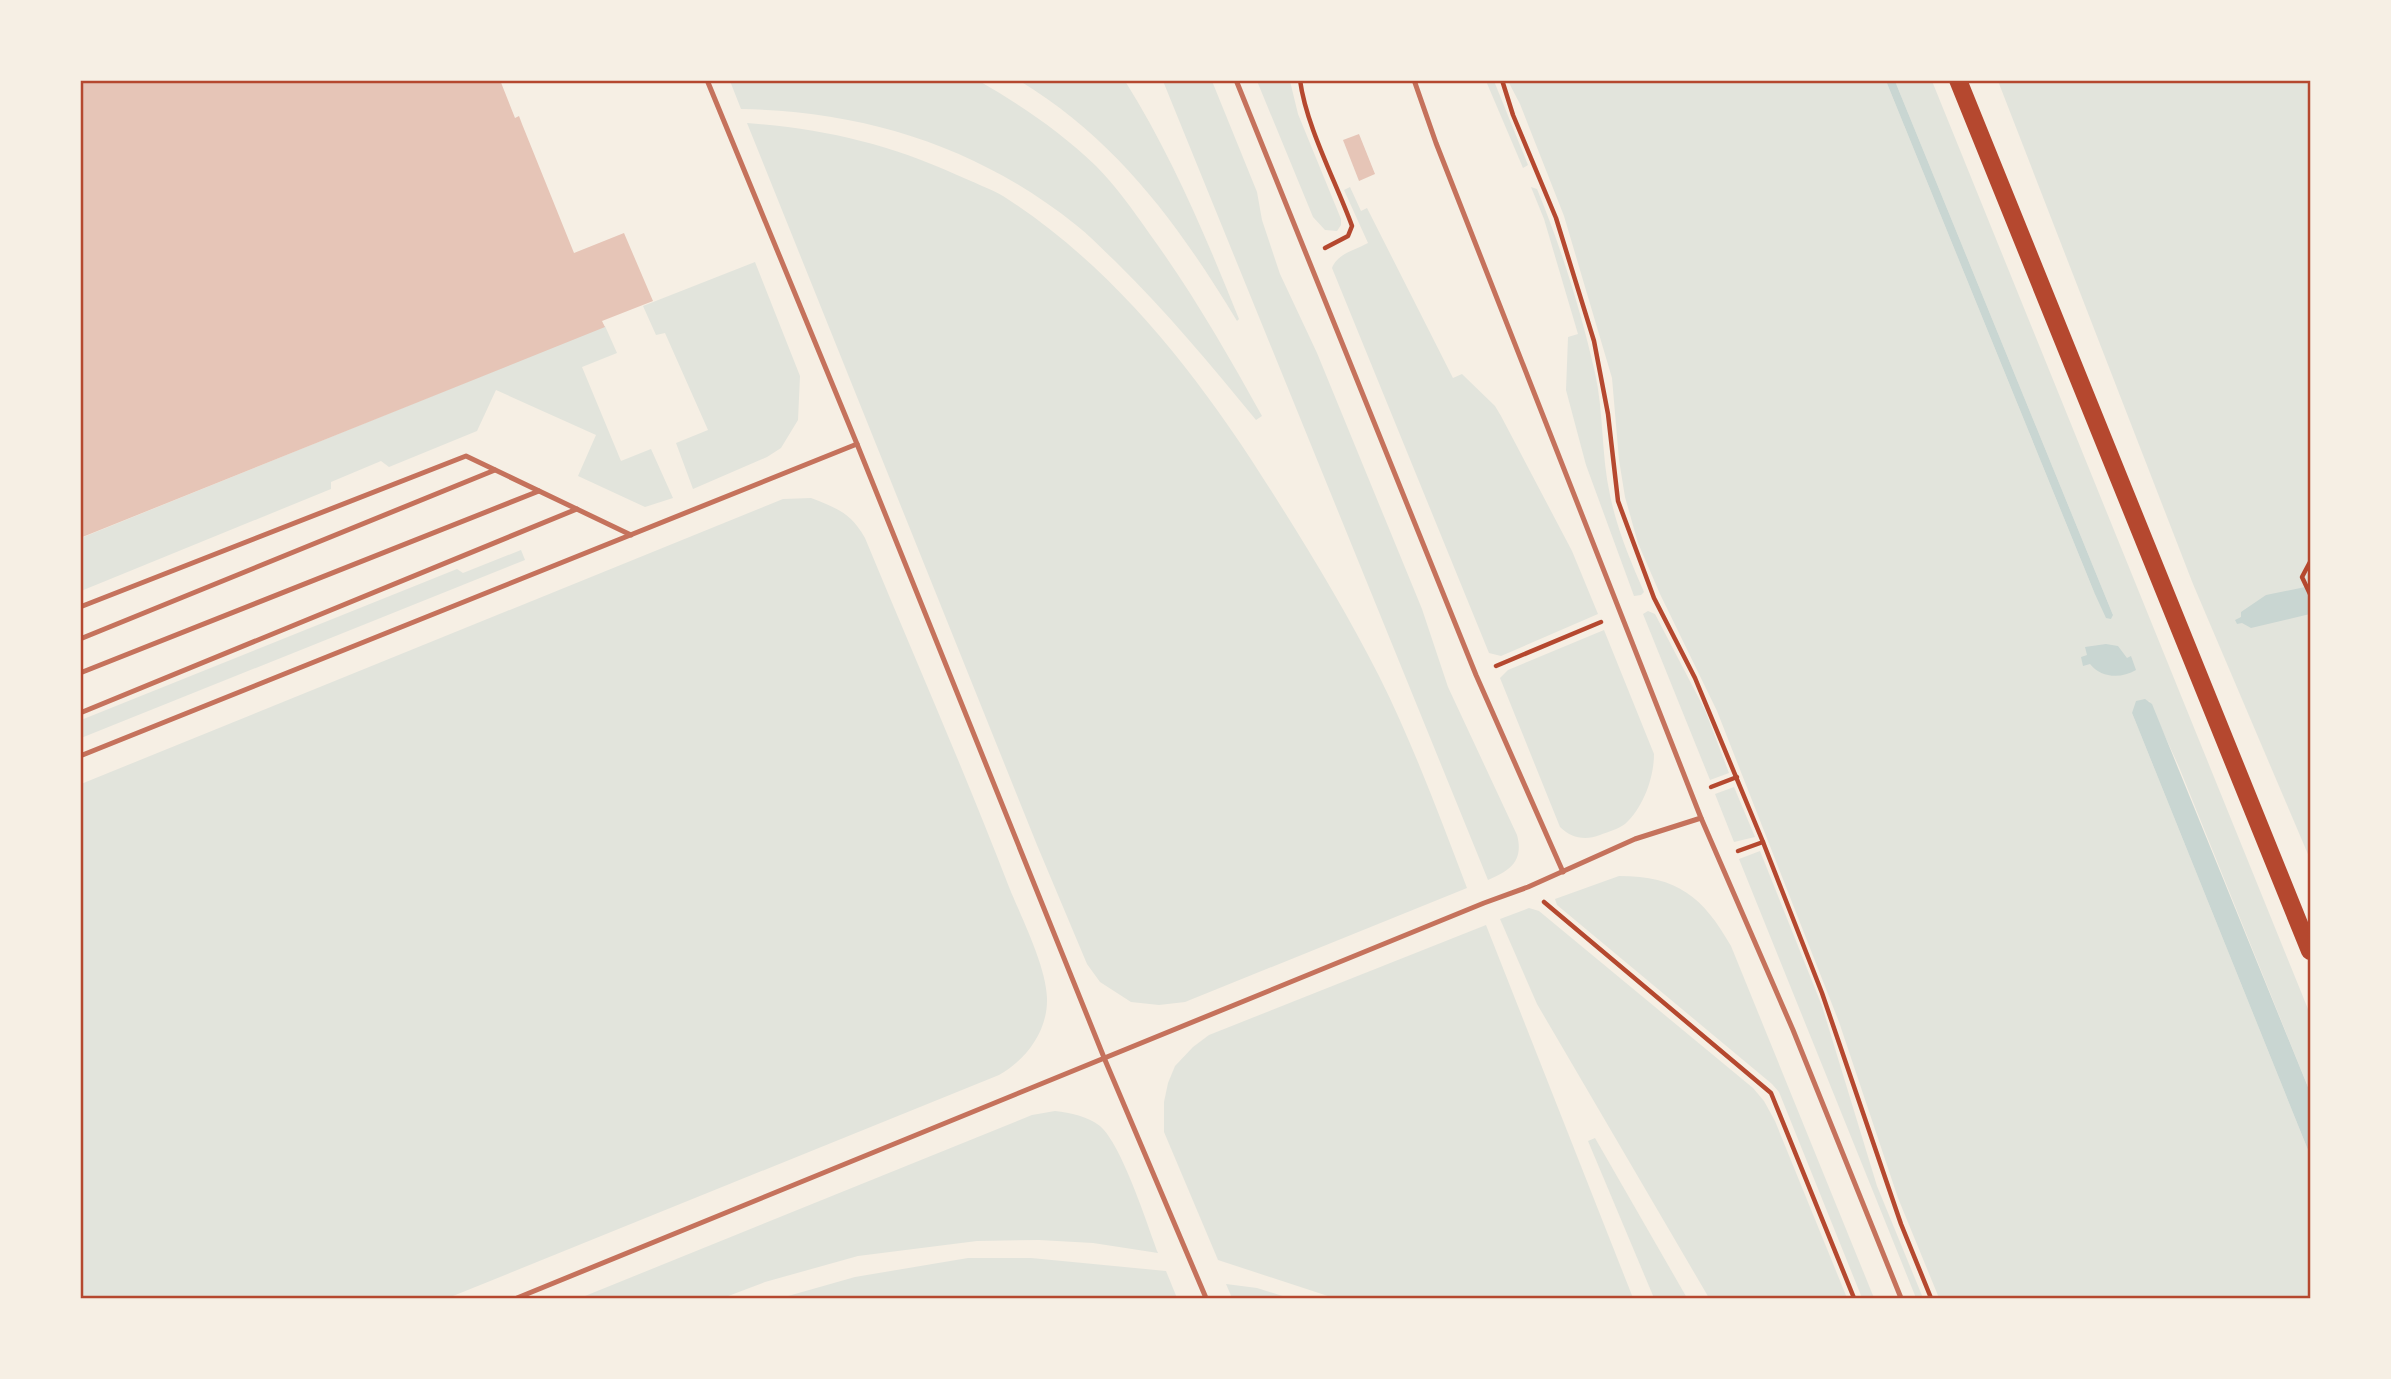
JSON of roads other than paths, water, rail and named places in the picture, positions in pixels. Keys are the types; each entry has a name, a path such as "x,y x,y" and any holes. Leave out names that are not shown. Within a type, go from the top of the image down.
{"main road":[{"path":"1958,80 2311,951"}],"lane":[{"path":"707,80 1105,1060 1206,1298"},
{"path":"1236,80 1476,675 1563,872"},
{"path":"1414,80 1436,144 1619,613 1701,818 1793,1030 1901,1298"},
{"path":"80,756 856,444"},
{"path":"80,607 466,456 631,535"},
{"path":"80,639 495,470"},
{"path":"80,673 539,491"},
{"path":"80,713 577,509"},
{"path":"517,1298 1105,1060 1483,903 1528,887 1635,839 1701,818"}]}
